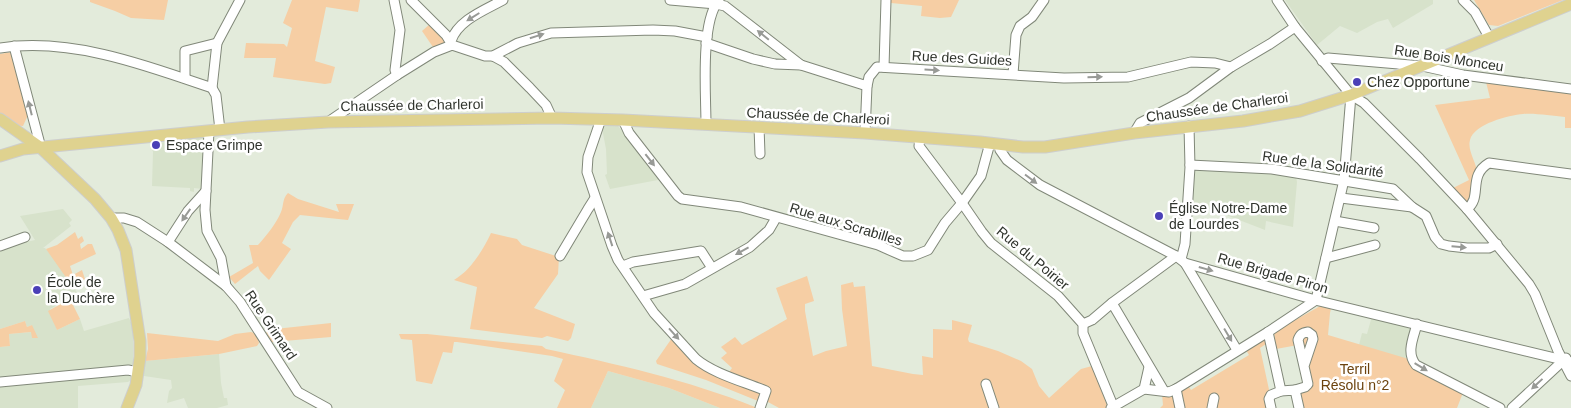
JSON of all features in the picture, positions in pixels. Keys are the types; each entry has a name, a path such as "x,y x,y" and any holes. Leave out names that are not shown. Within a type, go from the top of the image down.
{"main road":[{"name":"Chaussée de Charleroi","path":"0,156 23,149 215,130 328,122 552,118 865,133 1045,147 1134,133 1244,121 1300,111 1351,95 1571,4"},
{"path":"0,119 40,148 96,199 118,230 126,250 140,341 138,372 127,408"}],"street":[{"path":"226,286 221,258 208,231 205,210 215,130 216,95 212,88 217,42 240,0"},
{"path":"394,0 400,30 395,70 397,75"},
{"path":"411,0 451,43 485,56 493,56 518,43 551,33 675,31 707,40 753,59 775,64 801,65 868,86"},
{"path":"451,43 453,33 470,19 503,0"},
{"path":"670,0 717,2 725,6 801,65"},
{"path":"865,133 869,77 877,67 884,67 886,0"},
{"path":"1013,74 1016,35 1020,26 1032,17 1044,0"},
{"path":"1277,0 1295,27 1351,95 1364,103 1420,159 1467,209 1529,284 1535,294 1558,352 1568,359 1571,376"},
{"path":"1463,0 1475,12 1489,38"},
{"path":"706,124 707,40 712,12 717,2"},
{"path":"1134,133 1140,123 1189,98 1231,67 1295,27"},
{"path":"185,78 185,51 217,42"},
{"path":"328,122 397,75 451,43"},
{"path":"0,48 14,46 74,48 136,63 212,88"},
{"path":"14,46 40,148"},
{"path":"493,56 504,62 530,88 546,105 552,118"},
{"name":"Rue Bois Monceu","path":"1322,60 1328,58 1422,66 1463,75 1571,89"},
{"name":"Rue des Guides","path":"884,67 1064,78 1128,77 1191,62 1215,63 1231,67"},
{"path":"1113,408 1144,389 1169,392 1268,332 1316,300 1344,180 1351,95"},
{"path":"601,119 588,157 587,172 618,260 657,315 702,363 720,373 766,391 760,408"},
{"path":"623,120 629,133 682,199 731,205 776,218"},
{"path":"1083,324 1092,320 1112,303 1181,259 1185,244 1190,165 1189,126"},
{"path":"759,128 760,154"},
{"name":"Rue du Poirier","path":"920,137 919,146 991,243 1051,290 1083,324 1083,333 1113,408"},
{"name":"Rue aux Scrabilles","path":"643,296 685,284 750,247 769,230 776,218 878,246 907,257 919,254 928,250 981,176 995,144"},
{"name":"Rue Brigade Piron","path":"995,144 1007,160 1040,185 1181,259 1316,300 1568,359"},
{"path":"1467,209 1473,203 1477,174 1482,167 1489,163 1571,174"},
{"name":"Rue de la Solidarité","path":"1190,165 1272,169 1394,189 1412,207 1426,216 1435,237 1441,244 1467,248 1489,248 1496,244"},
{"path":"168,242 188,212 206,190"},
{"path":"560,256 588,208 596,198"},
{"path":"1340,198 1412,207"},
{"name":"Rue Grimard","path":"111,218 124,218 137,222 168,242 226,286 245,309 298,392 327,408"},
{"path":"1335,220 1374,228"},
{"path":"0,246 25,237"},
{"path":"1326,258 1375,245"},
{"path":"624,266 633,262 702,251 712,268"},
{"path":"1181,259 1237,350"},
{"path":"1112,303 1164,392"},
{"path":"1416,324 1410,352 1412,360 1416,365 1500,408"},
{"path":"1268,332 1281,391"},
{"path":"1512,408 1568,359"},
{"path":"1271,408 1269,399 1271,395 1307,386 1304,366"},
{"path":"1144,389 1149,367"},
{"path":"0,382 128,370 138,372"},
{"path":"986,384 994,408"},
{"path":"1176,388 1180,408"},
{"path":"1295,390 1299,408"},
{"path":"1212,408 1214,398"}],"shaded area":[{"path":"1285,0 1433,0 1433,4 1393,28 1388,19 1377,22 1357,33 1340,26 1317,45"},
{"path":"604,126 618,126 658,176 658,180 610,189 605,175 607,174 606,149 602,128"},
{"path":"207,136 202,189 194,188 194,192 190,191 190,188 152,186 153,152 151,144"},
{"path":"1194,167 1258,170 1296,177 1293,227 1266,221 1265,230 1193,203"},
{"path":"63,209 72,220 69,223 71,226 43,248 52,256 78,294 50,309 57,330 80,319 84,331 129,318 133,327 133,378 128,382 78,386 78,408 0,408 0,347 10,346 9,334 32,332 32,325 27,327 25,321 0,329 0,248 35,240 20,216"},
{"path":"1372,316 1412,326 1406,359 1359,345 1362,333 1367,334"},
{"path":"219,354 221,383 224,398 227,398 228,405 217,408 188,408 184,398 167,403 169,391 172,388 171,380 144,376 145,361"},
{"path":"608,371 669,388 720,408 591,408"}],"green space":[{"path":"90,0 168,0 164,20 131,18 90,2"},
{"path":"292,0 360,0 358,12 326,7 315,61 335,67 331,83 325,84 273,77 276,58 244,58 246,43 284,44 287,47 292,28 283,23"},
{"path":"891,0 959,0 951,17 940,18 921,16 922,6 891,3"},
{"path":"1474,0 1563,0 1498,26 1489,25"},
{"path":"430,24 447,43 435,50 422,31"},
{"path":"12,52 28,115 23,126 13,125 0,115 0,54"},
{"path":"1485,78 1571,89 1571,128 1565,128 1565,117 1528,114 1501,118 1478,129 1473,134 1469,144 1477,169 1476,186 1470,207 1449,190 1469,180 1435,105 1490,98"},
{"path":"288,193 298,199 339,212 336,204 354,204 348,220 300,215 293,222 282,243 291,249 269,280 260,271 258,266 235,284 229,277 253,263 249,245 258,245 271,229 279,216"},
{"path":"75,232 78,239 82,236 84,241 80,244 81,249 88,244 92,244 96,254 70,266 73,275 82,270 85,279 72,286 46,249 57,245"},
{"path":"491,233 517,239 522,245 559,257 558,274 534,308 575,324 571,338 568,341 547,336 542,338 470,329 477,287 454,280 466,271 476,259"},
{"path":"807,276 814,301 805,304 813,356 847,346 841,285 853,282 854,287 865,286 872,366 923,375 922,356 933,358 933,329 952,330 952,320 972,325 968,339 969,342 998,351 1021,361 1032,369 1039,386 1049,398 1081,369 1092,366 1108,408 779,408 768,402 764,390 758,401 706,380 657,364 656,361 672,338 727,375 732,368 721,358 727,353 721,347 735,337 742,345 787,319 776,288"},
{"path":"70,299 80,319 57,330 48,311"},
{"name":"Terril Résolu n°2","path":"1332,304 1328,335 1412,360 1464,390 1457,408 1300,408 1298,393 1305,390 1298,345 1276,349 1274,332 1322,305"},
{"path":"25,321 27,327 32,325 38,338 32,338 31,332 9,334 10,346 0,347 0,329"},
{"path":"331,323 331,337 272,342 266,332 275,329"},
{"path":"251,332 257,338 259,343 257,346 219,354 145,361 148,349 147,333 218,341 235,334"},
{"path":"399,334 427,334 542,346 546,349 678,381 730,397 755,408 720,408 669,388 608,371 591,408 557,408 565,390 554,381 563,359 457,342 454,342 452,353 443,352 432,384 416,381 412,340 401,339"},
{"path":"1266,340 1266,344 1260,348 1273,408 1160,408 1163,405 1162,394 1187,384 1191,390 1249,355 1246,350"}],"place":[{"name":"Chez Opportune","path":"1357,82"},
{"name":"Espace Grimpe","path":"156,145"},
{"name":"Église Notre-Dame de Lourdes","path":"1159,216"},
{"name":"École de la Duchère","path":"37,290"}]}
